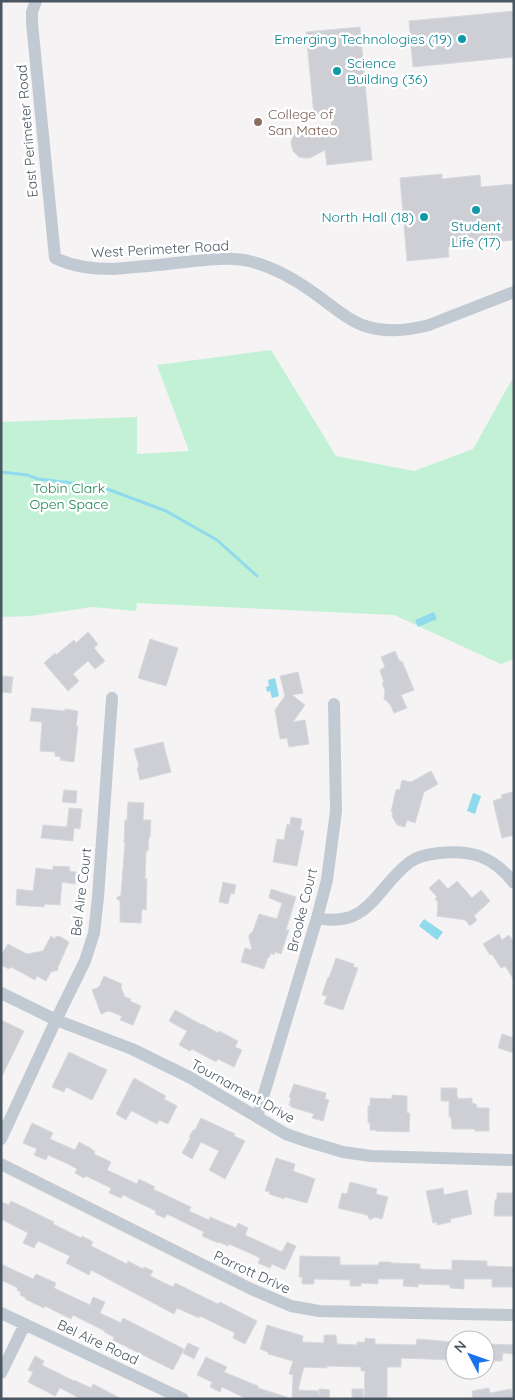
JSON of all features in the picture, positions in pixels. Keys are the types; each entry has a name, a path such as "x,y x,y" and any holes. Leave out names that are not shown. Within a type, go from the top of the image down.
{"street":[{"name":"East Perimeter Road","path":"36,1 32,12 32,23 55,258"},
{"name":"West Perimeter Road","path":"55,258 82,268 98,269 222,259 253,262 294,280 339,312 360,324 372,328 390,330 416,328 514,292"},
{"name":"Bel Aire Court","path":"3,1135 85,961 94,933 112,698"},
{"name":"Brooke Court","path":"257,1117 327,880 336,811 334,704"},
{"path":"317,918 334,920 357,915 372,904 395,875 412,861 429,854 453,852 476,854 496,865 514,883"},
{"name":"Tournament Drive","path":"1,993 56,1020 132,1049 188,1078 286,1134 343,1152 371,1156 514,1160"},
{"name":"Parrott Drive","path":"1,1164 251,1289 291,1306 319,1311 514,1315"},
{"name":"Bel Aire Road","path":"1,1313 183,1399"},
{"path":"1,1373 25,1324"}],"green space":[{"name":"Tobin Clark Open Space","path":"271,350 336,456 414,471 473,449 514,376 514,659 501,664 394,615 137,603 136,611 92,607 31,616 1,617 1,422 137,417 137,454 189,451 157,365"}],"water":[{"path":"434,612 437,619 418,627 415,620"},
{"path":"275,678 279,696 272,698 270,691 267,692 266,687 269,686 268,680"},
{"path":"473,793 481,796 475,814 467,811"},
{"path":"424,919 443,932 437,940 419,926"}],"building":[{"name":"Emerging Technologies (19)","path":"514,11 514,57 413,67 409,21"},
{"name":"Science Building (36)","path":"360,27 372,160 327,165 325,150 310,158 299,157 293,151 291,143 293,135 298,130 311,128 319,134 332,133 331,114 314,115 306,32"},
{"path":"442,174 442,179 480,175 481,187 514,184 514,240 448,247 449,257 407,261 400,178"},
{"path":"88,632 98,644 94,648 105,661 95,669 88,661 73,674 79,681 68,691 44,663 74,640 76,643"},
{"path":"150,639 178,648 166,686 138,678"},
{"path":"395,651 400,662 402,661 414,690 401,695 407,708 394,713 390,704 384,699 385,691 382,683 384,683 380,670 385,667 381,657"},
{"path":"298,672 303,693 292,695 305,705 293,722 305,720 309,744 289,747 287,738 280,739 275,710 285,696 280,676"},
{"path":"2,676 13,677 11,693 1,692"},
{"path":"32,708 78,711 74,762 60,760 61,757 55,756 55,752 40,751 42,722 30,721"},
{"path":"163,742 171,772 140,780 134,749"},
{"path":"431,771 438,784 424,792 415,823 407,820 405,827 397,825 392,816 393,812 391,812 396,790 400,789 402,780 411,782"},
{"path":"64,790 77,791 76,803 62,802"},
{"path":"512,792 514,797 514,835 502,838 493,801 502,798 501,795"},
{"path":"128,802 144,803 143,820 151,820 148,851 146,851 146,910 142,909 141,923 120,922 120,901 116,898 121,895 125,820 127,820"},
{"path":"69,808 82,809 80,829 74,828 73,841 41,838 43,825 67,827"},
{"path":"291,817 302,819 300,830 304,831 297,866 273,862 277,839 284,840 287,824 290,825"},
{"path":"53,866 70,867 69,871 76,872 75,884 62,882 60,905 45,904 44,907 16,905 17,889 33,891 36,868 53,870"},
{"path":"439,879 448,889 457,881 472,898 481,890 490,901 474,916 477,920 470,926 465,920 437,916 438,902 435,899 437,897 429,888"},
{"path":"223,882 236,885 234,894 231,893 228,904 219,902"},
{"path":"271,889 296,897 286,930 289,930 281,954 275,952 274,955 271,953 264,969 241,962 245,948 252,950 249,935 253,931 259,914 277,919 282,903 269,898"},
{"path":"499,934 502,940 509,935 514,943 514,980 505,966 501,968 483,944"},
{"path":"51,936 55,939 56,936 59,936 69,942 58,970 51,972 46,981 37,976 35,980 11,967 9,969 1,965 1,955 8,944 27,954 43,951"},
{"path":"336,958 354,964 353,967 358,968 343,1010 324,1004 327,996 322,995"},
{"path":"104,976 122,984 121,987 125,997 141,1006 133,1025 120,1020 122,1016 109,1011 101,1014 92,990 99,987"},
{"path":"175,1010 218,1033 219,1031 238,1041 235,1047 242,1050 234,1067 218,1059 216,1062 192,1049 190,1051 179,1045 187,1031 169,1021"},
{"path":"1,1020 24,1031 1,1078"},
{"path":"502,1034 514,1038 514,1053 498,1048"},
{"path":"69,1052 107,1070 92,1100 66,1087 64,1092 52,1087"},
{"path":"134,1078 166,1096 164,1099 177,1106 168,1124 159,1120 157,1124 132,1111 126,1120 116,1114"},
{"path":"294,1084 326,1093 325,1099 329,1100 323,1121 312,1118 314,1114 289,1105 291,1098 289,1097"},
{"path":"441,1088 457,1088 458,1099 472,1098 472,1103 476,1104 478,1108 489,1108 489,1131 452,1129 451,1117 449,1117 449,1101 441,1101"},
{"path":"392,1095 407,1096 407,1113 410,1113 409,1132 370,1130 368,1106 370,1106 370,1098 392,1099"},
{"path":"201,1118 235,1134 234,1136 245,1141 225,1179 209,1170 219,1151 201,1142 192,1159 182,1153"},
{"path":"32,1123 53,1133 50,1139 75,1150 79,1142 92,1149 95,1151 94,1154 111,1162 107,1170 137,1184 139,1179 155,1187 153,1189 191,1207 189,1211 209,1220 210,1217 236,1228 238,1223 248,1228 245,1235 282,1252 287,1242 296,1246 285,1270 272,1264 270,1268 258,1263 260,1258 229,1244 228,1246 202,1236 204,1232 167,1214 165,1218 155,1214 156,1211 123,1195 121,1198 109,1193 111,1188 75,1173 77,1169 68,1164 48,1155 46,1160 34,1155 37,1149 23,1143"},
{"path":"276,1158 295,1164 293,1171 315,1179 307,1203 285,1197 284,1199 265,1191"},
{"path":"350,1182 377,1189 376,1194 388,1197 382,1219 375,1217 370,1220 367,1215 338,1208 342,1193 347,1194"},
{"path":"443,1188 444,1195 467,1190 472,1214 450,1219 451,1222 437,1225 437,1222 433,1223 426,1191"},
{"path":"497,1193 514,1193 514,1216 494,1216"},
{"path":"11,1201 54,1222 53,1224 81,1238 82,1236 93,1242 91,1246 127,1264 128,1261 143,1269 144,1267 153,1271 150,1276 173,1287 175,1283 218,1304 220,1302 257,1321 245,1344 233,1338 235,1333 200,1316 199,1318 177,1308 174,1314 91,1270 89,1275 66,1263 70,1256 38,1241 34,1248 23,1243 28,1233 1,1219 1,1202 9,1205"},
{"path":"300,1256 340,1257 340,1265 379,1265 379,1262 391,1262 420,1264 420,1269 452,1270 452,1260 487,1261 487,1266 514,1267 514,1287 492,1287 492,1279 464,1279 464,1289 450,1288 450,1285 418,1284 418,1287 403,1286 404,1279 378,1279 378,1284 361,1283 361,1286 350,1286 350,1280 314,1279 314,1284 302,1284 302,1277 299,1277"},
{"path":"1,1264 33,1279 36,1274 56,1283 54,1288 90,1305 93,1297 105,1302 100,1313 121,1323 123,1318 184,1349 173,1370 113,1340 114,1337 105,1331 73,1315 71,1319 45,1306 44,1308 25,1299 20,1295 21,1292 17,1290 18,1288 1,1280"},
{"path":"267,1325 303,1336 302,1342 324,1343 324,1335 336,1335 337,1344 357,1345 357,1342 365,1342 365,1338 375,1339 375,1344 416,1345 417,1339 445,1341 445,1360 401,1358 401,1367 387,1367 387,1398 364,1398 365,1371 361,1371 361,1367 304,1367 298,1390 330,1390 329,1399 292,1399 293,1375 289,1374 293,1361 268,1354 268,1352 260,1349"},
{"path":"188,1343 199,1348 194,1359 183,1353"},
{"path":"495,1344 514,1345 514,1354 503,1353 502,1361 495,1361"},
{"path":"35,1356 44,1361 42,1365 74,1381 91,1388 93,1384 122,1399 81,1399 60,1388 55,1396 28,1382 33,1372 28,1370"},
{"path":"206,1357 227,1367 224,1372 258,1386 258,1388 287,1397 286,1399 247,1399 222,1387 220,1392 210,1387 212,1382 197,1375"},
{"path":"489,1388 490,1393 511,1389 513,1399 473,1399 472,1391"},
{"path":"352,1389 363,1389 363,1399 352,1399"}],"waterway":[{"path":"1,472 27,475 38,479 99,486 166,511 217,540 257,576"}],"place":[{"name":"Emerging Technologies (19)","path":"462,39"},
{"name":"Science Building (36)","path":"337,71"},
{"name":"College of San Mateo","path":"258,122"},
{"name":"Student Life (17)","path":"476,210"},
{"name":"North Hall (18)","path":"424,217"}]}
